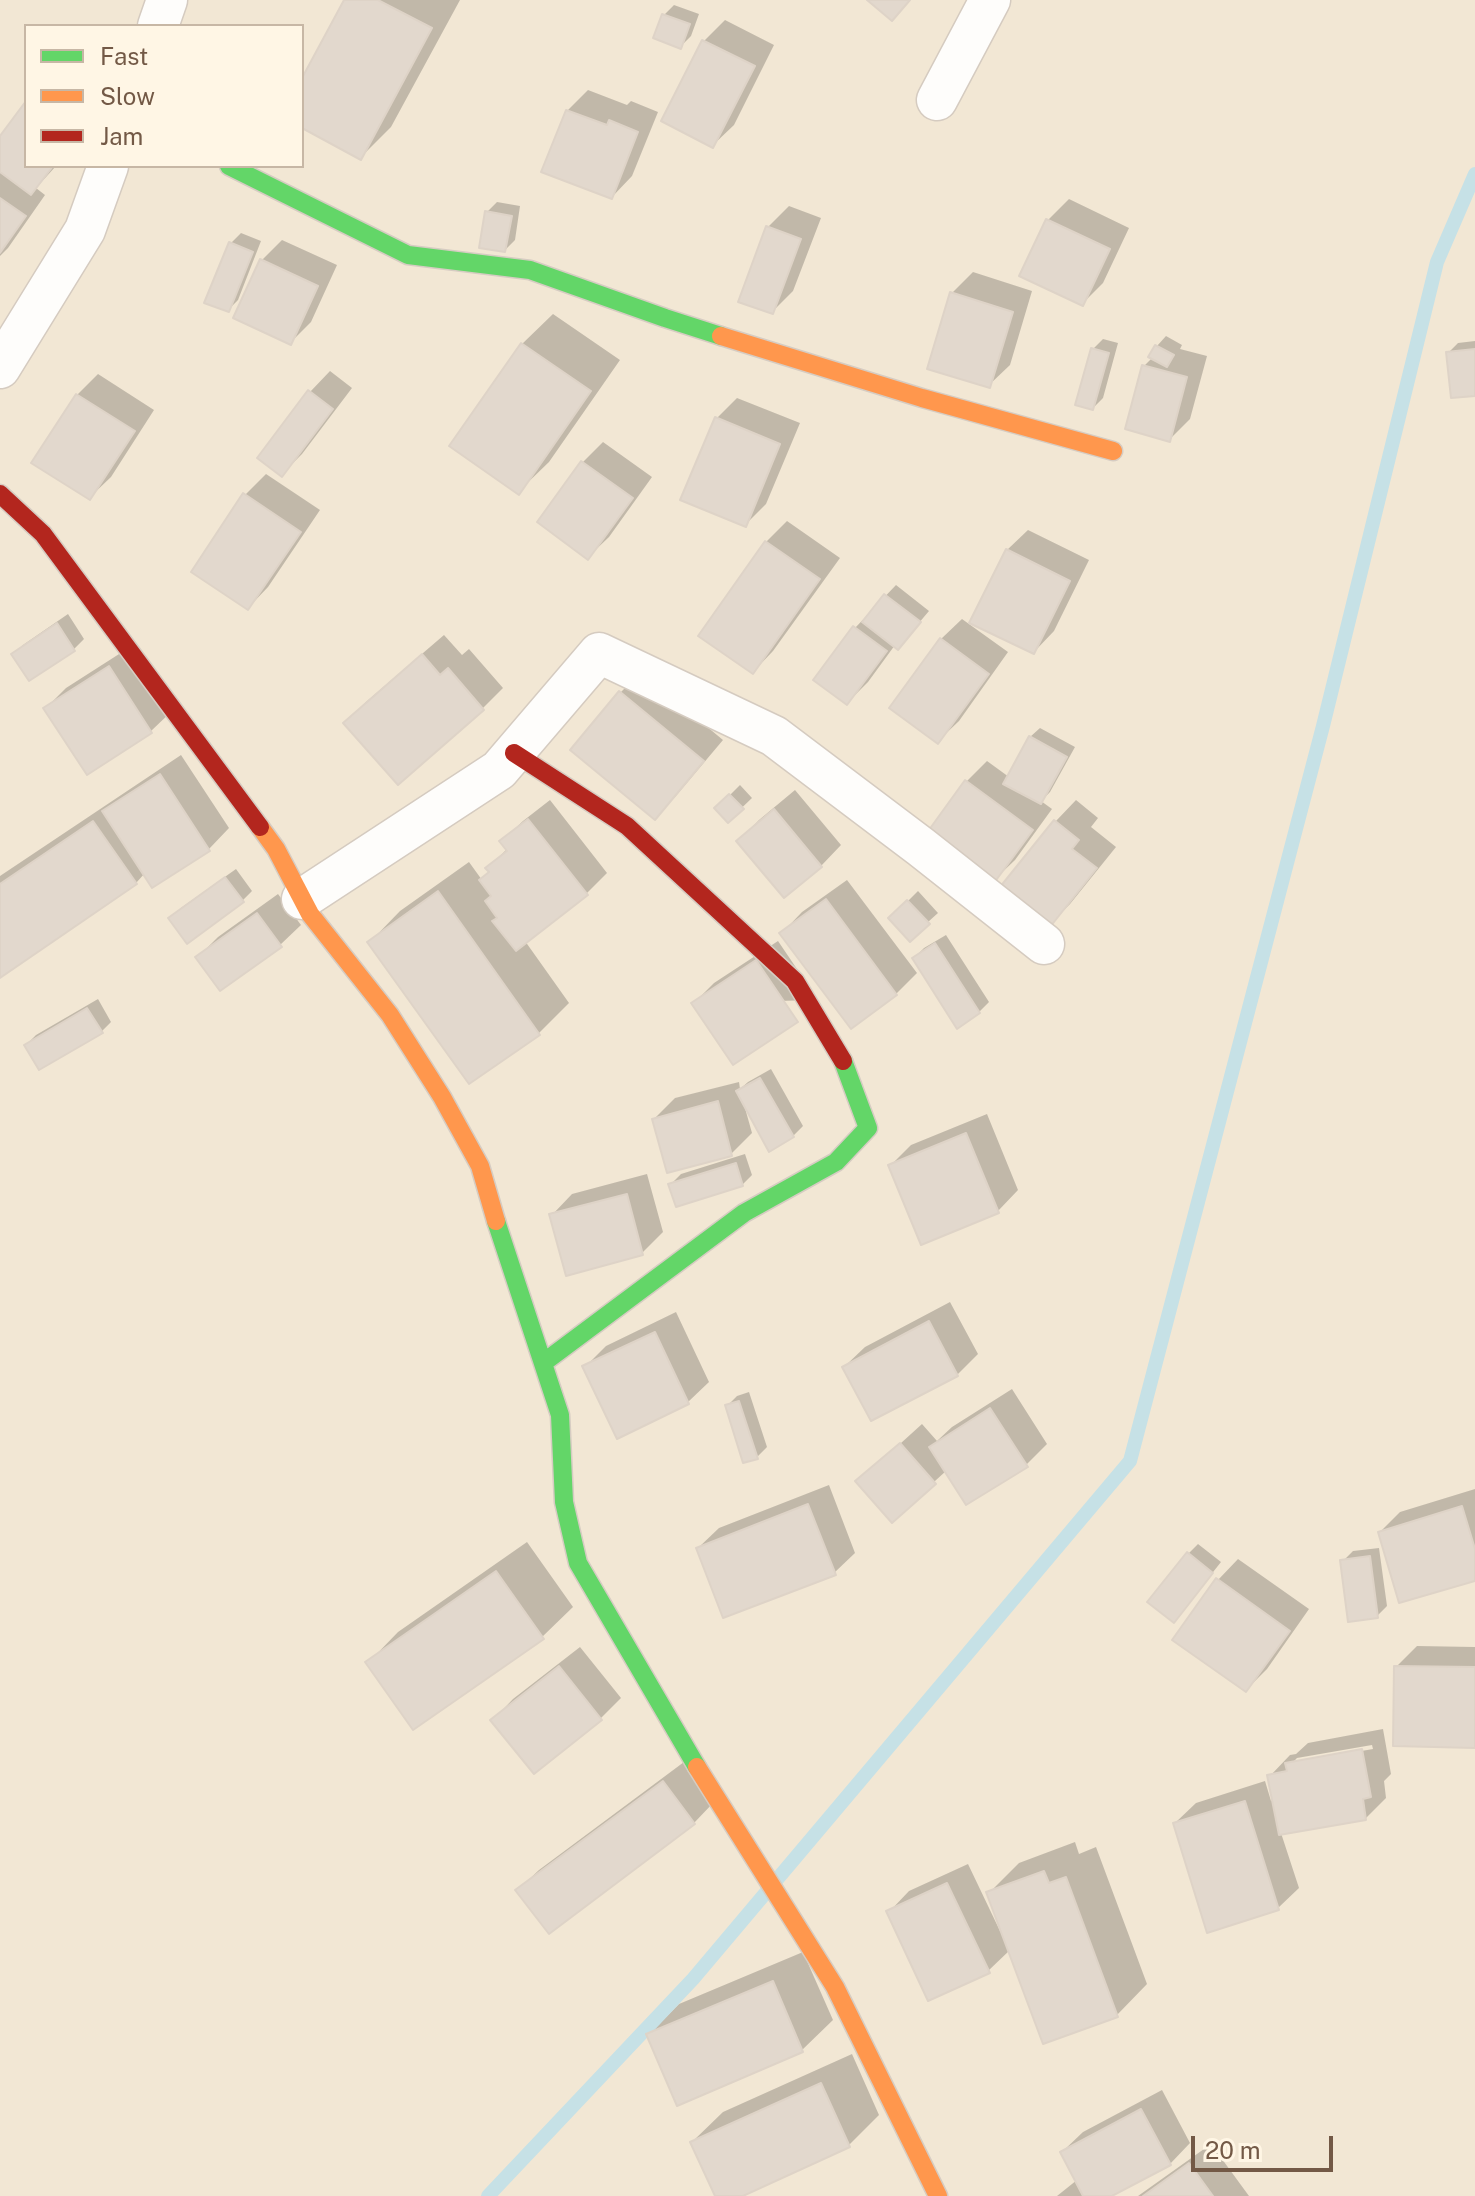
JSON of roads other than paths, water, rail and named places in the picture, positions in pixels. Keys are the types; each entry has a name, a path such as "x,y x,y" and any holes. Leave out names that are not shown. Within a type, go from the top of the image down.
{"street":[{"path":"159,24 167,0"},
{"path":"937,100 990,0"},
{"path":"0,368 85,230 107,168"},
{"path":"233,168 408,255 530,270 665,318 922,398 1113,451"},
{"path":"0,494 43,534 276,849 310,914 390,1015 442,1097 480,1166 501,1241 560,1415 564,1502 578,1563 672,1727 835,1987 938,2196"},
{"path":"302,899 499,770 599,653 774,736 1044,944"},
{"path":"514,753 627,826 795,981 841,1055 868,1128 836,1162 744,1213 543,1363"}],"waterway":[{"path":"488,2196 693,1979 1130,1461 1323,726 1437,262 1475,174"}]}
